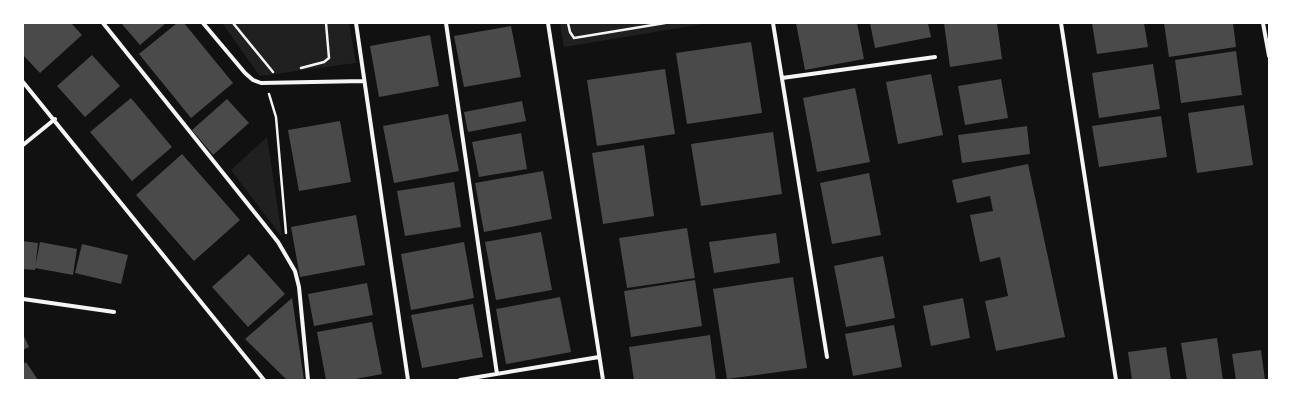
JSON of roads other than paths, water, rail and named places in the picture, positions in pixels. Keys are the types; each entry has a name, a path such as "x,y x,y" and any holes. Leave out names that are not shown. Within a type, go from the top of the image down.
{"street":[{"path":"103,23 263,223 286,255 295,271 299,287 308,380"},
{"path":"203,23 245,73 254,80 266,84 364,80"},
{"path":"356,23 408,380"},
{"path":"446,23 497,374"},
{"path":"548,23 603,380"},
{"path":"773,23 827,356"},
{"path":"1061,23 1116,380"},
{"path":"1263,23 1269,56"},
{"path":"782,78 935,57"},
{"path":"23,82 264,380"},
{"path":"23,145 54,119"},
{"path":"23,299 114,312"},
{"path":"460,380 599,357"}]}
